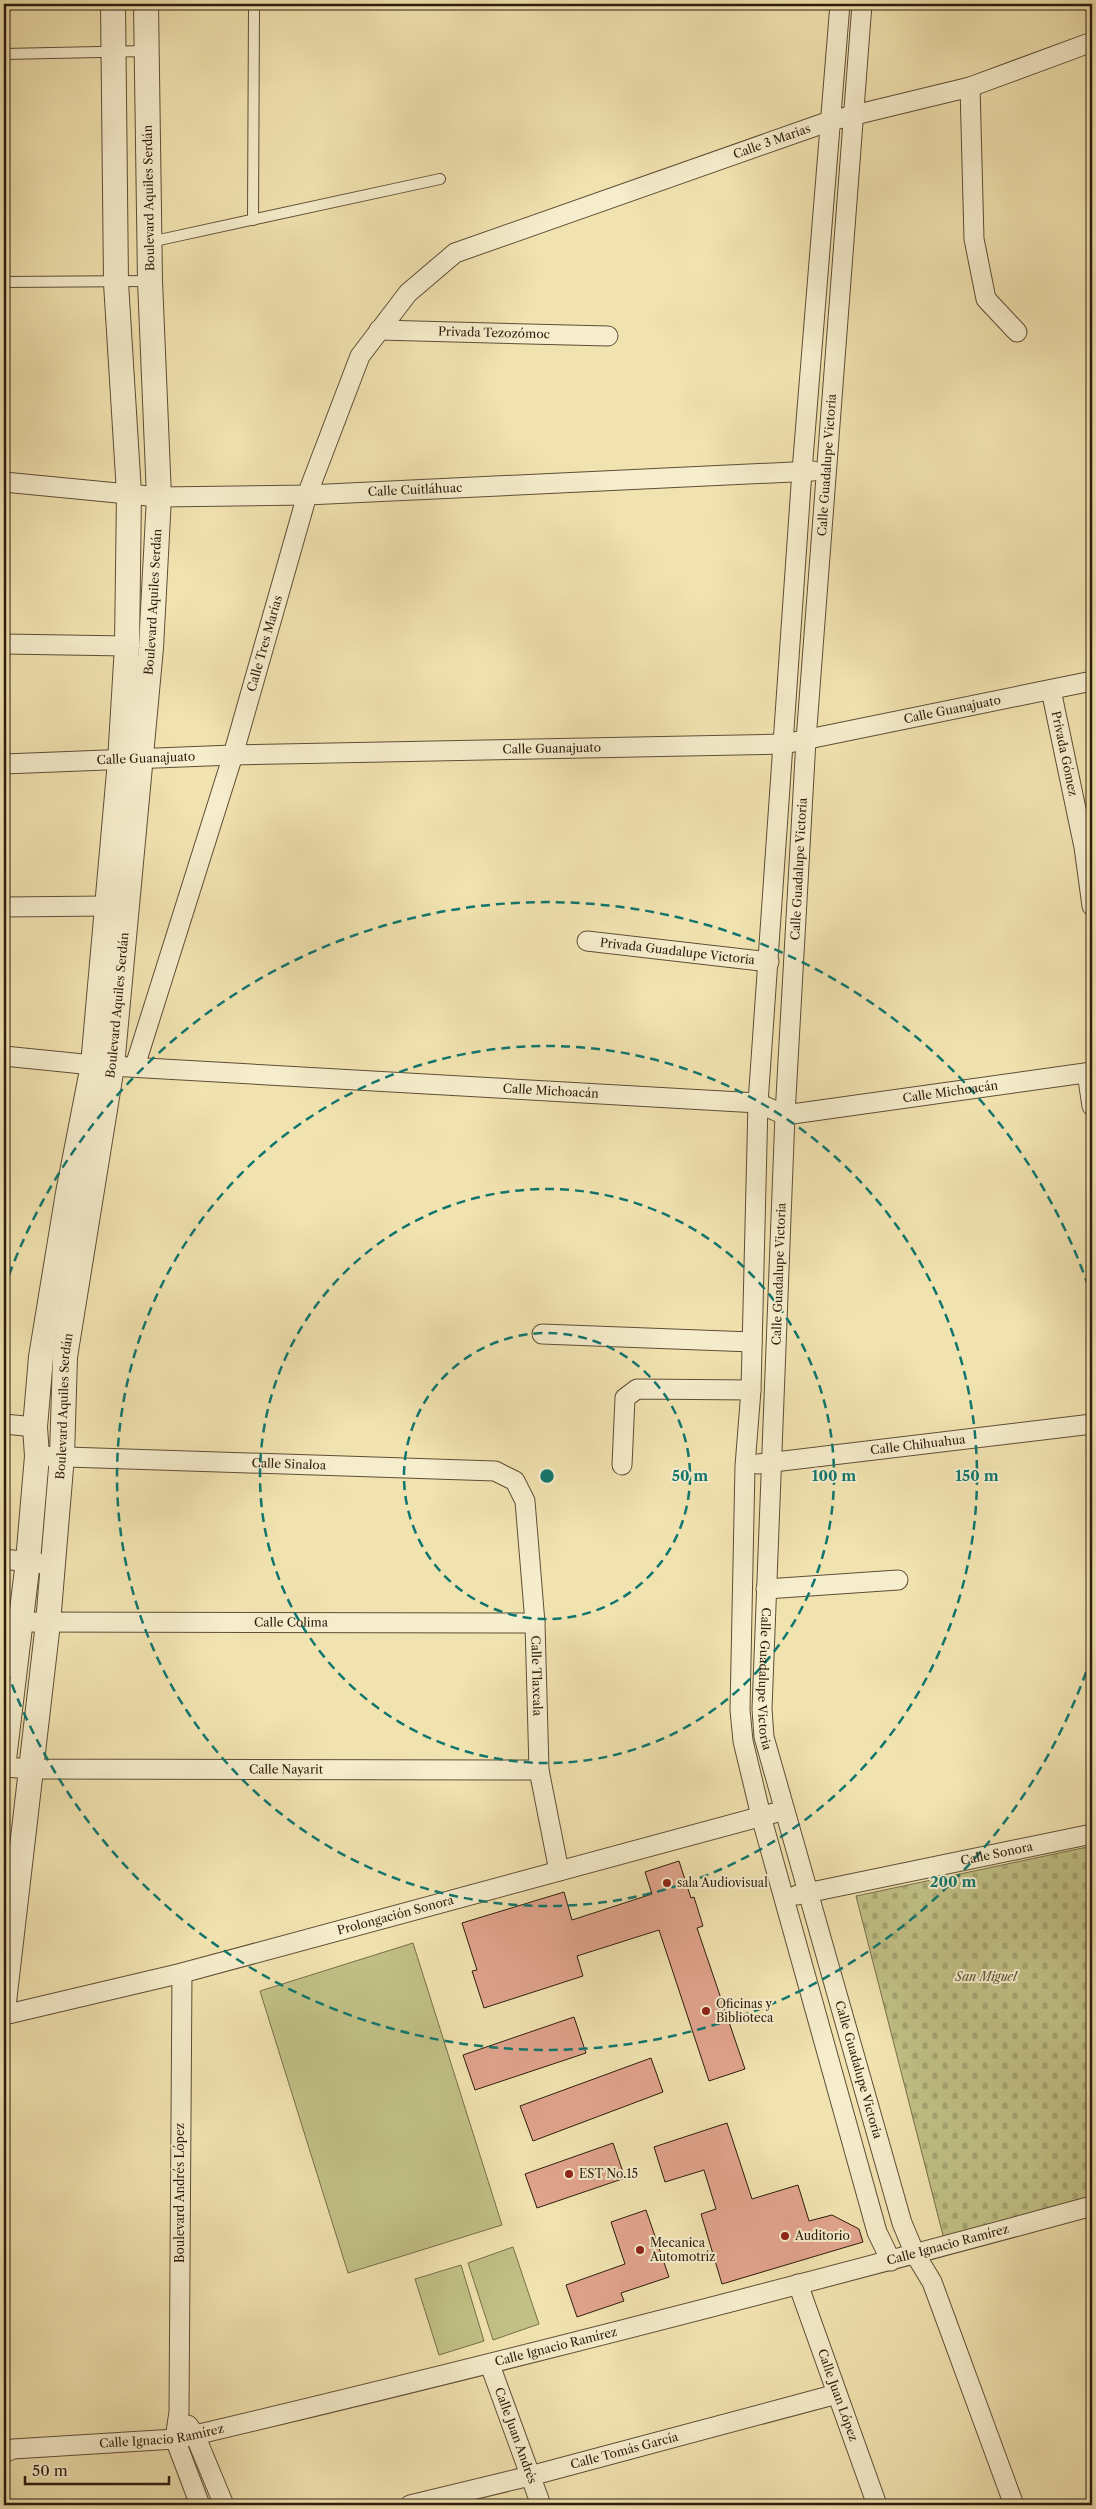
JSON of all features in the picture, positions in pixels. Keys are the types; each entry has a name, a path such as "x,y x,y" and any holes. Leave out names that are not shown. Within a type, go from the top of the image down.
{"street":[{"name":"Boulevard Aquiles Serdán","path":"4,2002 12,1863 33,1769 48,1623 62,1456 65,1356 113,1066 130,760 127,646 129,493 116,283 113,4"},
{"name":"Boulevard Aquiles Serdán","path":"4,1759 7,1702 28,1561 37,1456 35,1427 41,1357 68,1193 113,1066 107,906 130,760 151,648 159,496 150,281 146,4"},
{"name":"Calle Guadalupe Victoria","path":"840,4 802,472 758,1103 751,1390 745,1466 740,1710 743,1741 783,1898 877,2232 891,2262"},
{"name":"Calle Guadalupe Victoria","path":"862,4 806,740 785,1115 770,1463 762,1709 764,1737 902,2223 915,2254 932,2282 1014,2505"},
{"name":"Calle 3 Marias","path":"455,253 830,121 970,87 1092,42"},
{"path":"970,87 974,239 986,299 1017,332"},
{"name":"Calle Tres Marías","path":"113,1066 233,755 307,494 360,356 408,293 455,253"},
{"name":"Privada Tezozómoc","path":"379,330 608,336"},
{"name":"Calle Cuitláhuac","path":"4,482 159,496 307,494 827,470"},
{"path":"4,644 127,646"},
{"name":"Calle Guanajuato","path":"4,764 233,755 784,744 1092,681"},
{"name":"Privada Gómez","path":"1051,690 1084,848 1092,906"},
{"path":"4,907 107,906"},
{"name":"Privada Guadalupe Victoria","path":"587,941 769,962"},
{"name":"Calle Michoacán","path":"4,1056 113,1066 758,1103 785,1115 1090,1073"},
{"path":"1090,1073 1092,1106"},
{"path":"542,1334 752,1342"},
{"path":"622,1465 625,1398 637,1389 751,1390"},
{"path":"4,1424 35,1427"},
{"name":"Calle Chihuahua","path":"745,1466 1092,1424"},
{"name":"Calle Sinaloa","path":"37,1456 495,1471 515,1481"},
{"name":"Calle Tlaxcala","path":"515,1481 525,1501 535,1623 539,1770 559,1871"},
{"path":"4,1559 53,1564"},
{"path":"766,1589 898,1580"},
{"name":"Calle Colima","path":"20,1622 535,1623"},
{"path":"7,1702 40,1706"},
{"name":"Calle Nayarit","path":"4,1767 33,1769 539,1770"},
{"name":"Prolongación Sonora","path":"4,2014 182,1973 784,1810"},
{"name":"Calle Sonora","path":"783,1898 1092,1834"},
{"name":"Boulevard Andrés López","path":"182,1973 179,2412 175,2439 200,2505"},
{"name":"Calle Ignacio Ramírez","path":"7,2449 175,2439 195,2435 490,2365 798,2284 891,2262 1092,2206"},
{"name":"Calle Juan López","path":"798,2284 873,2504"},
{"name":"Calle Juan Andrés","path":"490,2365 541,2505"},
{"name":"Calle Tomás García","path":"410,2505 530,2476 837,2394"},
{"path":"179,2412 195,2435 224,2505"}],"lane":[{"path":"253,220 254,4"},
{"path":"4,54 147,51"},
{"path":"150,242 440,179"},
{"path":"4,282 116,283 150,281"}],"green space":[{"name":"San Miguel","path":"1092,1846 1092,2200 945,2243 856,1896"},
{"path":"413,1943 502,2225 348,2273 260,1991"},
{"path":"513,2247 539,2324 493,2340 468,2263"},
{"path":"461,2265 484,2341 439,2355 415,2279"}],"building":[{"path":"679,1861 691,1898 694,1897 703,1926 697,1928 745,2069 709,2081 659,1930 577,1956 583,1976 484,2008 472,1971 477,1970 462,1923 564,1892 572,1920 652,1894 645,1872"},
{"path":"574,2017 586,2053 475,2090 463,2055"},
{"path":"651,2058 663,2092 533,2141 520,2106"},
{"name":"Auditorio","path":"727,2123 752,2199 798,2185 809,2221 832,2215 859,2229 863,2242 722,2284 701,2214 716,2209 704,2170 665,2182 654,2147"},
{"path":"613,2143 625,2178 537,2208 525,2174"},
{"path":"646,2210 669,2277 621,2293 624,2301 577,2317 566,2285 625,2264 611,2222"}],"place":[{"name":"sala Audiovisual","path":"667,1883"},
{"name":"Oficinas y Biblioteca","path":"706,2011"},
{"name":"EST No.15","path":"569,2174"},
{"name":"Auditorio","path":"785,2236"},
{"name":"Mecanica Automotríz","path":"640,2250"}]}
